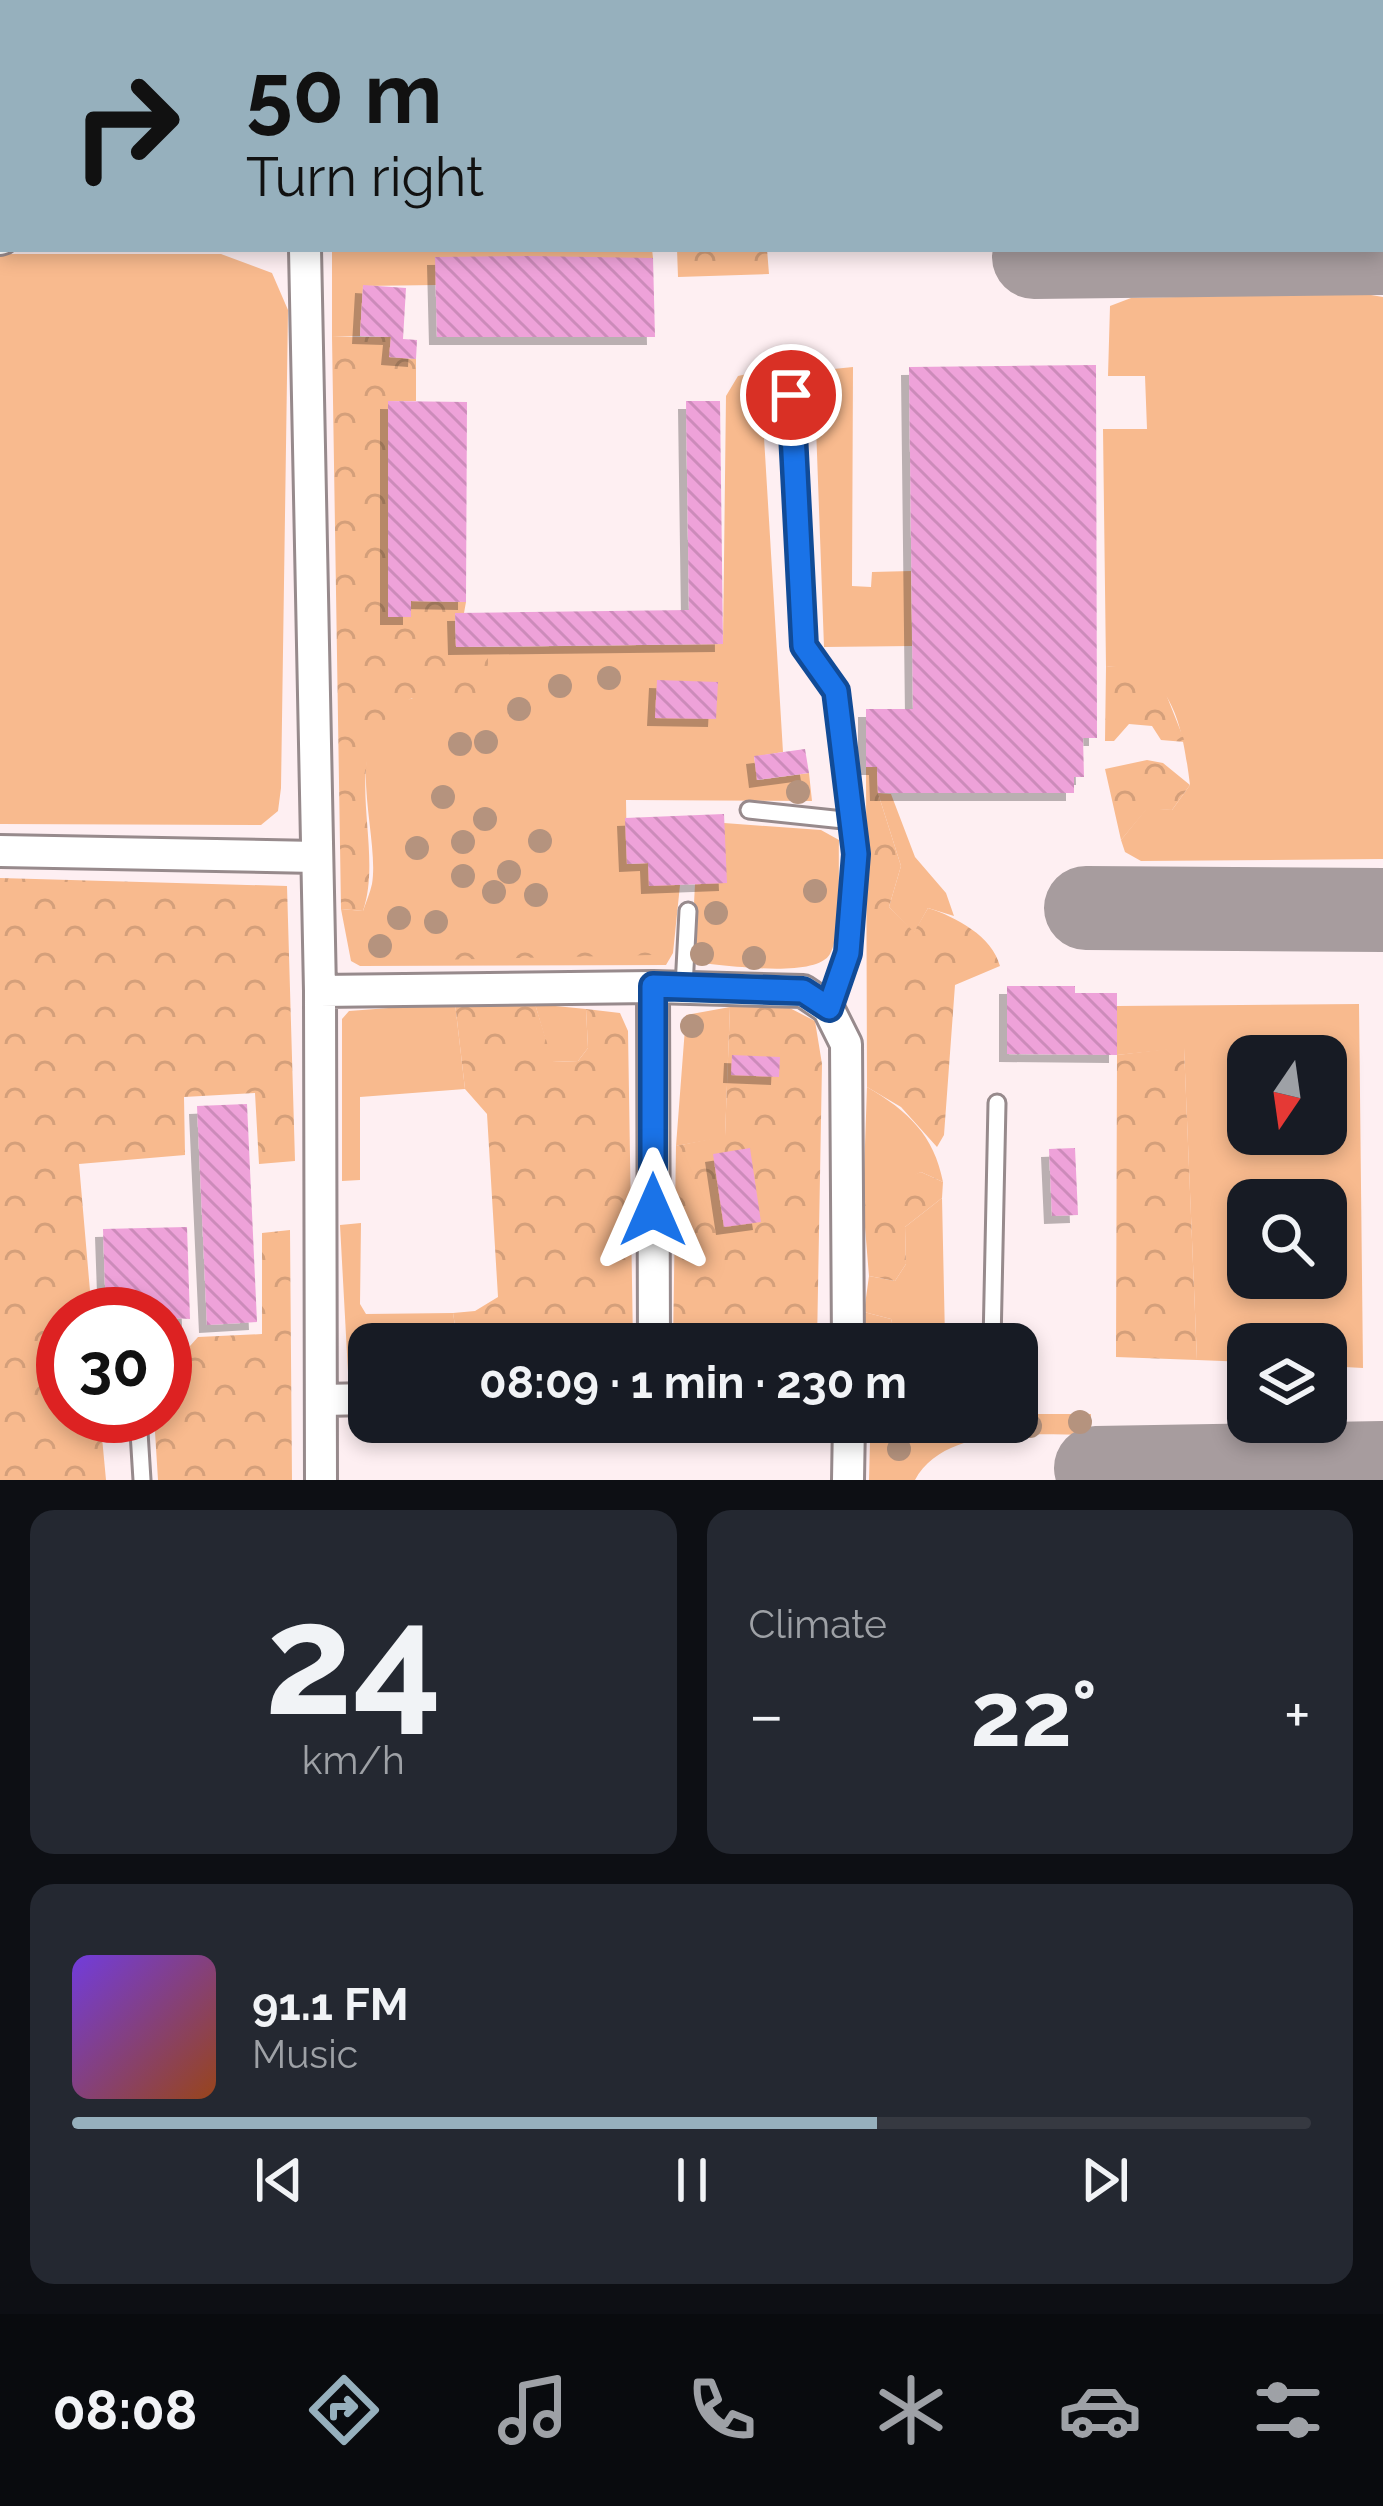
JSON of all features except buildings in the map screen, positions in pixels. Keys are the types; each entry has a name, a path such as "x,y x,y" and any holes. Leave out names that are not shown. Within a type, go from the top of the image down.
{"street":[{"path":"305,252 320,991 321,1480"},
{"path":"0,851 316,856"},
{"path":"320,991 653,986 803,991 829,1008 845,1044 848,1323"},
{"path":"653,986 654,1323"},
{"path":"323,1400 348,1399"},
{"path":"848,1480 849,1443"}],"lane":[{"path":"791,395 804,646 836,691 853,821 848,953 829,1008"},
{"path":"749,810 853,821"},
{"path":"684,987 688,911"},
{"path":"992,1323 997,1103"},
{"path":"140,1443 142,1480"}],"green space":[{"path":"332,252 652,252 653,258 530,260 436,285 363,286 360,336 332,337"},
{"path":"677,252 767,252 769,274 678,277"},
{"path":"0,254 221,254 272,273 288,310 281,788 278,811 261,825 0,824"},
{"path":"1359,293 1383,297 1383,859 1141,861 1125,852 1121,840 1147,808 1172,810 1190,785 1178,723 1161,688 1129,669 1106,667 1103,429 1147,429 1145,376 1108,376 1110,306 1131,298"},
{"path":"332,337 391,337 390,357 416,359 416,401 389,401 388,616 410,617 411,601 466,602 464,613 455,614 456,647 488,647 488,693 465,710 412,698 387,717 373,740 366,766 369,883 363,911 341,909"},
{"path":"853,367 852,586 871,587 872,572 911,571 912,646 824,647 814,371"},
{"path":"760,371 783,752 754,757 758,780 809,773 812,801 626,800 627,864 648,863 680,885 673,953 666,965 360,966 351,961 341,909 363,911 372,884 367,753 374,729 389,710 422,696 488,693 488,647 723,644 726,396 738,376"},
{"path":"1131,665 1162,684 1185,742 1161,740 1152,726 1129,724 1114,741 1105,741 1106,667"},
{"path":"1147,760 1163,763 1190,785 1172,810 1147,809 1121,840 1105,769"},
{"path":"866,767 877,767 878,793 901,866 889,907 914,932 928,908 961,922 989,946 1000,966 955,985 944,1135 937,1147 901,1107 867,1087"},
{"path":"878,793 891,794 915,857 946,893 954,916 928,908 914,933 889,907 901,866"},
{"path":"724,823 821,830 839,840 836,931 830,954 821,962 787,968 691,962 695,884"},
{"path":"0,878 287,886 295,1161 259,1164 255,1093 184,1097 185,1155 79,1164 90,1287 36,1287 36,1443 103,1443 106,1480 0,1480"},
{"path":"458,936 650,937 652,955 434,960 430,944"},
{"path":"455,1003 465,1089 360,1097 360,1180 342,1181 342,1019 349,1011"},
{"path":"455,1003 535,1004 553,1062 578,1061 588,1048 586,1009 620,1013 628,1031 633,1323 455,1323 453,1313 475,1311 498,1297 487,1114 465,1089"},
{"path":"780,1003 815,1021 822,1064 817,1323 673,1323 676,1146 725,1136 730,1007"},
{"path":"535,1004 586,1009 588,1048 578,1061 552,1062"},
{"path":"1359,1004 1363,1368 1347,1367 1347,1323 1227,1323 1227,1361 1197,1360 1184,1048 1117,1055 1117,1006"},
{"path":"730,1007 725,1137 676,1146 686,1015"},
{"path":"1184,1047 1197,1360 1116,1357 1117,1055"},
{"path":"867,1087 917,1126 933,1151 943,1182 921,1172 863,1203"},
{"path":"921,1172 943,1182 942,1198 905,1227 906,1264 895,1281 869,1276 863,1203 885,1186"},
{"path":"942,1198 945,1323 892,1323 864,1312 869,1276 895,1281 906,1264 905,1227"},
{"path":"361,1223 360,1304 366,1314 453,1313 455,1323 348,1323 348,1372 340,1225"},
{"path":"290,1230 292,1480 158,1480 156,1443 192,1443 192,1344 198,1337 262,1334 262,1233"},
{"path":"864,1312 892,1323 864,1323"},
{"path":"1038,1414 1091,1414 1089,1435 1038,1435"},
{"path":"870,1443 966,1443 929,1462 915,1480 869,1480"}],"taxiway":[{"path":"1034,257 1383,253"},
{"path":"1086,908 1383,910"},
{"path":"1096,1468 1383,1463"}],"route":[{"path":"653,1210 653,986 803,991 829,1008 848,953 856,854 853,821 836,691 804,646 791,395"}]}
